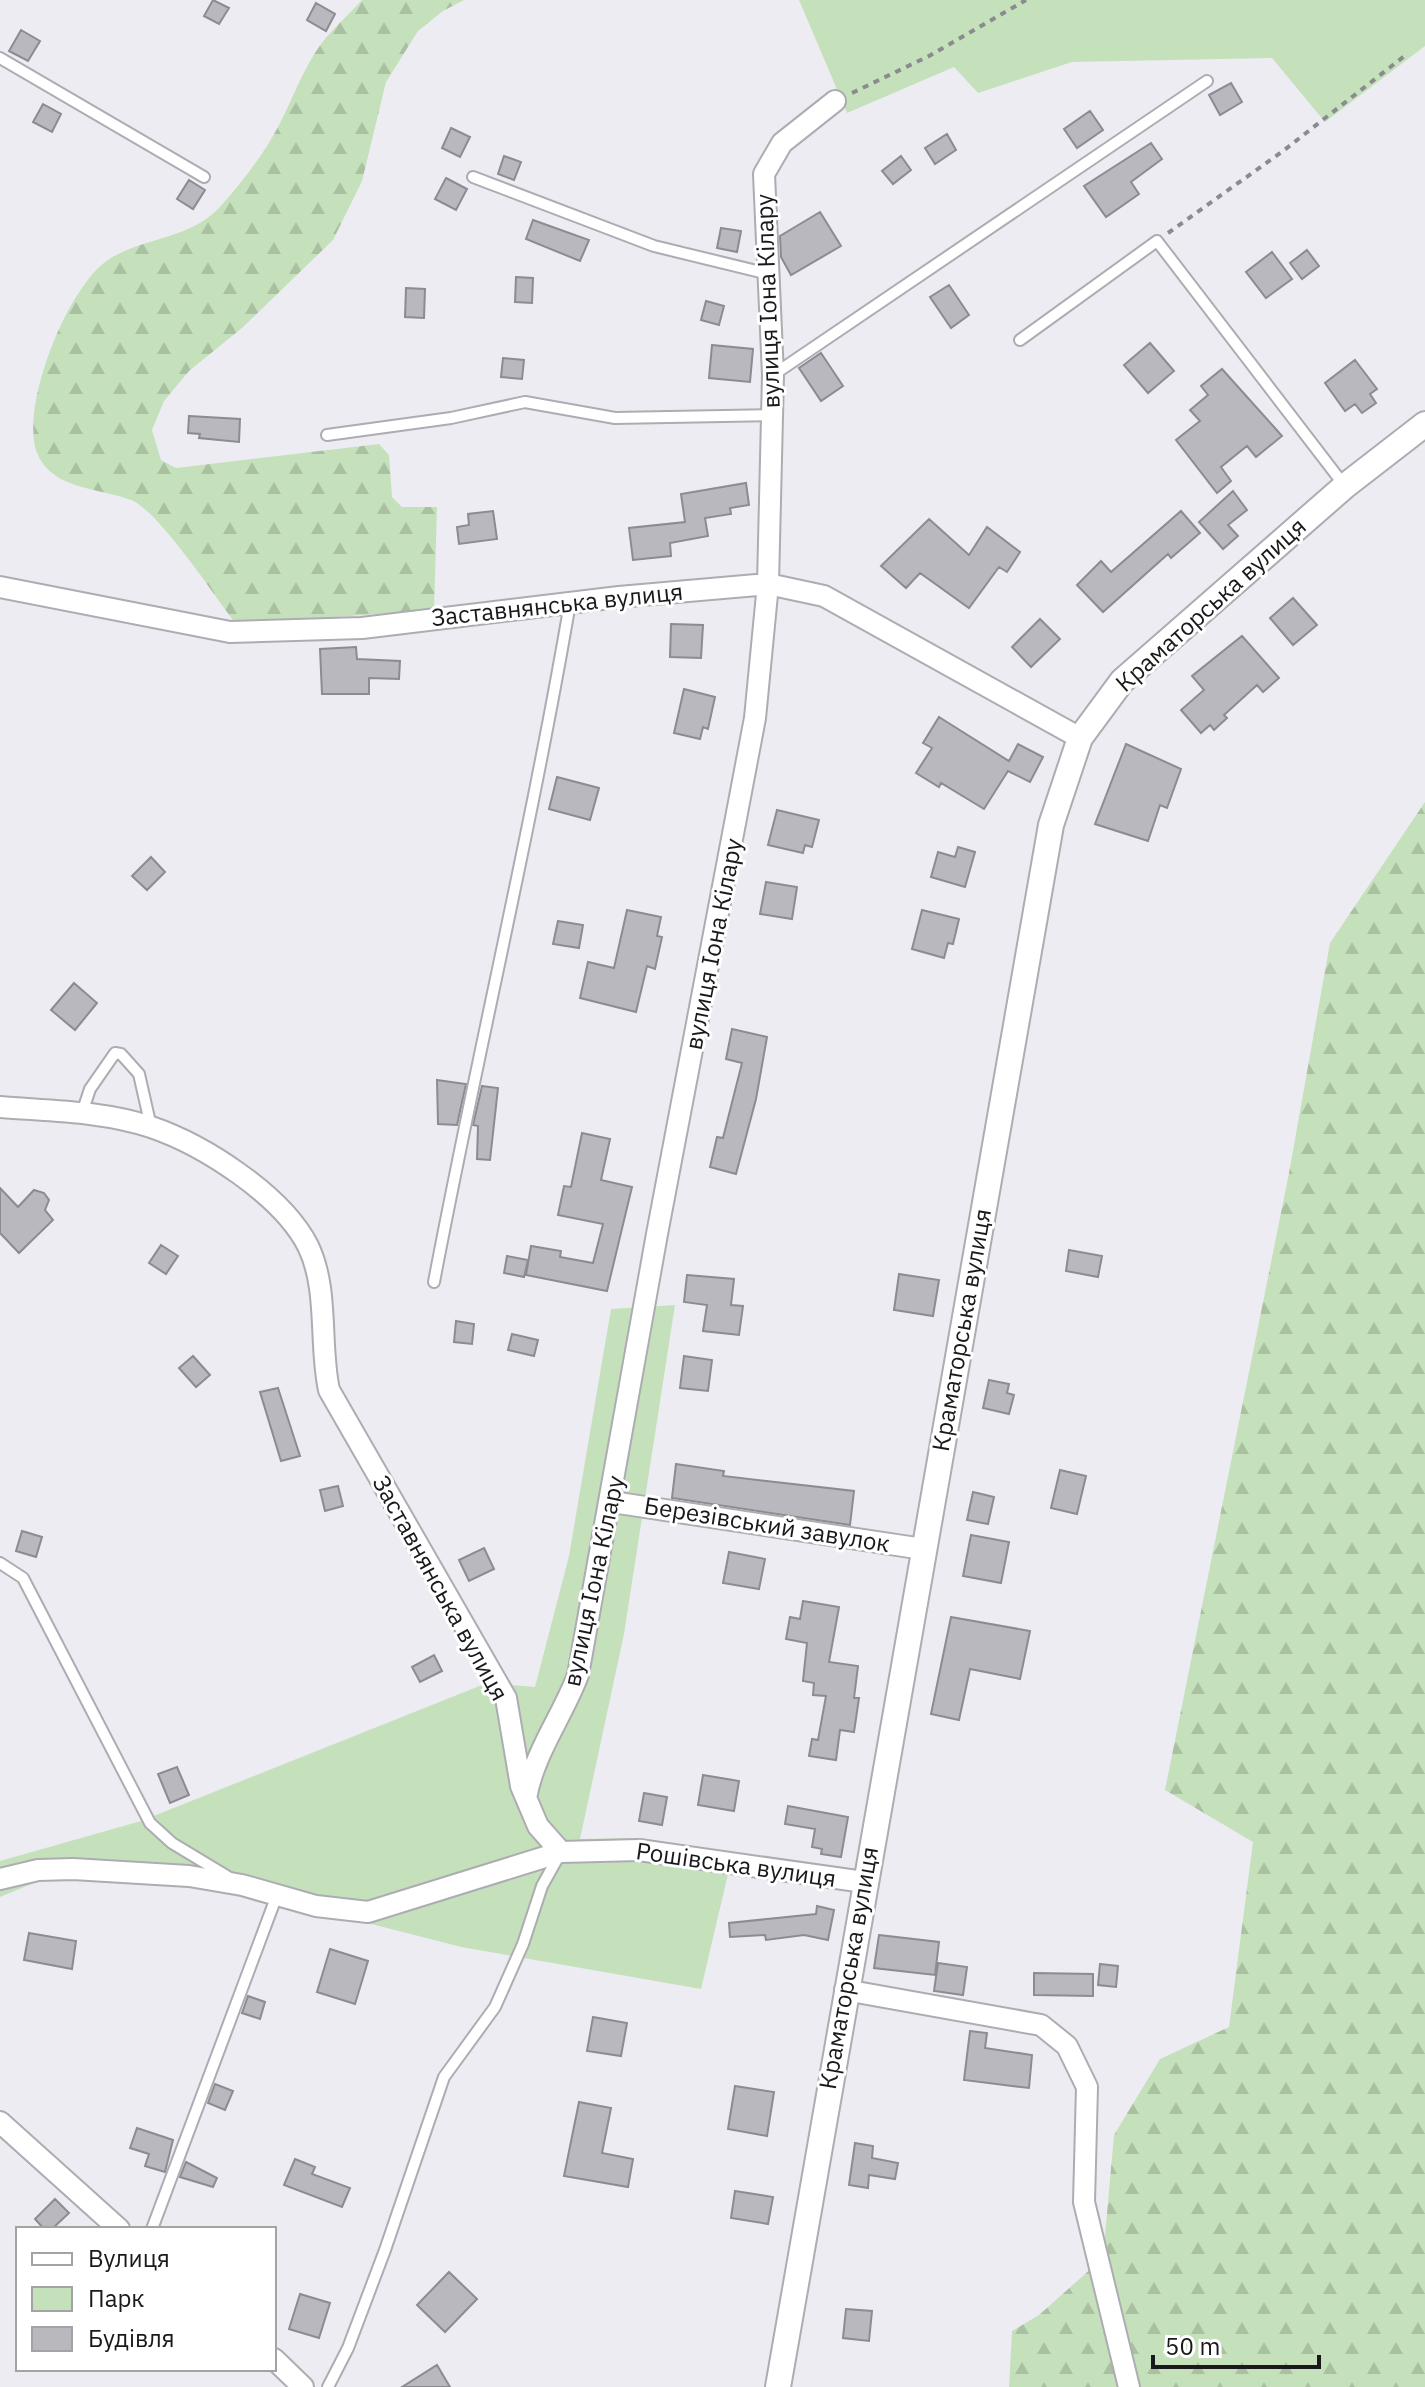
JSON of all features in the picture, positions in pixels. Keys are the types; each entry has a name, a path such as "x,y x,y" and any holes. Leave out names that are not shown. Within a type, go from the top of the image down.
{"street":[{"name":"вулиця Іона Кілару","path":"526,1798 538,1755 565,1708 578,1675 612,1502 657,1234 755,718 768,584 773,375 764,174 782,143 835,101"},
{"name":"Краматорська вулиця","path":"778,2387 1051,825 1080,738 1122,681 1345,486 1425,424"},
{"name":"Заставнянська вулиця","path":"0,587 230,632 362,628 570,603 768,584 824,596 1080,738"},
{"name":"Заставнянська вулиця","path":"0,1107 82,1113 151,1127 251,1181 280,1206 308,1247 320,1289 322,1356 329,1390 506,1698 526,1798 538,1826 561,1852"},
{"name":"Березівський завулок","path":"612,1502 923,1549"},
{"name":"Рошівська вулиця","path":"561,1852 639,1850 864,1882"},
{"path":"0,1879 38,1870 73,1869 189,1876 242,1885 316,1906 368,1912 561,1852"},
{"path":"845,1990 1041,2025 1067,2046 1087,2087 1084,2202 1129,2387"},
{"path":"0,2122 117,2227"},
{"path":"276,2361 303,2387"}],"lane":[{"path":"0,58 204,177"},
{"path":"773,375 1207,81"},
{"path":"473,177 654,246 769,274"},
{"path":"1020,340 1157,241 1345,486"},
{"path":"327,435 451,418 525,402 556,405 615,418 772,415"},
{"path":"434,1282 463,1125 548,730 570,603"},
{"path":"82,1113 90,1089 106,1062 115,1053 121,1054 133,1063 139,1074 151,1127"},
{"path":"0,1563 23,1578 150,1823 172,1843 242,1885"},
{"path":"328,2387 348,2348 385,2250 444,2077 495,2007 523,1944 542,1886 561,1852"},
{"path":"153,2227 277,1895"}],"path":[{"path":"835,101 929,56 1026,0"},
{"path":"1157,241 1283,151 1407,54"}],"green space":[{"path":"362,0 464,0 443,11 418,31 386,82 362,181 333,240 242,328 189,371 164,401 152,430 161,460 176,468 379,444 389,455 392,497 402,507 437,507 434,610 236,624 171,537 143,507 119,496 65,481 44,465 37,453 33,432 35,406 41,377 64,318 95,271 124,251 194,226 219,208 266,147 321,44"},
{"path":"799,0 1425,0 1425,46 1325,122 1272,58 1072,62 978,93 954,67 847,113"},
{"path":"1425,802 1425,2387 1009,2387 1012,2331 1039,2315 1103,2258 1114,2135 1160,2059 1229,2027 1253,1842 1165,1790 1289,1173 1330,943"},
{"path":"675,1305 624,1634 580,1839 636,1838 732,1857 701,1989 461,1947 356,1920 176,1884 46,1878 0,1897 0,1861 141,1821 487,1683 535,1687 569,1556 611,1309"}],"building":[{"path":"213,0 229,8 219,24 204,16"},
{"path":"316,3 335,14 326,31 307,20"},
{"path":"21,30 40,41 28,61 9,51"},
{"path":"1231,83 1242,102 1220,115 1209,95"},
{"path":"43,104 61,114 52,132 33,122"},
{"path":"1090,111 1103,130 1077,148 1064,129"},
{"path":"451,128 470,137 460,157 442,148"},
{"path":"947,134 956,150 935,164 925,148"},
{"path":"1151,143 1162,159 1131,182 1139,194 1106,217 1084,186"},
{"path":"504,156 521,162 514,180 498,174"},
{"path":"901,156 911,170 893,184 882,171"},
{"path":"446,178 467,189 456,210 435,199"},
{"path":"189,180 205,190 193,209 177,199"},
{"path":"820,212 841,246 791,275 781,257 780,236"},
{"path":"533,220 589,240 580,261 526,239"},
{"path":"721,228 741,231 737,252 717,248"},
{"path":"1307,250 1319,266 1302,279 1290,263"},
{"path":"1272,252 1292,279 1266,298 1246,272"},
{"path":"516,277 533,278 532,303 515,302"},
{"path":"949,285 969,315 951,328 930,297"},
{"path":"406,288 425,289 424,318 405,317"},
{"path":"706,301 724,306 719,325 701,320"},
{"path":"1150,343 1174,371 1148,393 1124,365"},
{"path":"712,345 753,349 750,382 709,378"},
{"path":"821,353 843,386 821,401 799,368"},
{"path":"503,358 524,360 522,379 501,377"},
{"path":"1355,360 1377,389 1370,394 1376,403 1362,413 1355,404 1345,411 1325,383"},
{"path":"1222,369 1282,436 1256,457 1247,446 1221,467 1231,481 1217,493 1176,440 1200,421 1190,410 1208,395 1201,386"},
{"path":"189,416 240,419 239,442 199,438 200,434 188,433"},
{"path":"746,483 749,505 730,508 731,514 705,518 708,536 670,543 671,556 633,560 629,528 685,522 681,494"},
{"path":"1233,491 1247,510 1228,525 1238,536 1223,549 1199,522"},
{"path":"493,511 497,539 459,544 457,527 469,525 468,514"},
{"path":"1181,511 1200,533 1171,558 1168,554 1103,612 1077,585 1101,561 1111,572"},
{"path":"929,519 969,555 987,527 1020,552 1007,572 999,567 969,608 920,573 906,588 881,566"},
{"path":"1293,598 1317,625 1293,645 1270,618"},
{"path":"1040,619 1060,639 1031,667 1012,647"},
{"path":"671,624 703,625 701,658 670,657"},
{"path":"1242,636 1279,678 1263,692 1257,685 1224,715 1227,718 1214,730 1210,725 1201,733 1181,710 1204,690 1192,676"},
{"path":"356,647 357,659 400,661 399,679 369,678 369,694 322,694 320,649"},
{"path":"684,689 715,697 708,729 703,727 700,739 674,733"},
{"path":"939,717 1009,761 1018,744 1043,757 1030,782 1008,771 984,809 941,783 939,787 916,773 932,748 923,743"},
{"path":"1126,744 1181,769 1167,808 1160,805 1148,841 1095,824"},
{"path":"557,777 599,788 590,820 549,809"},
{"path":"777,810 819,820 812,847 805,845 803,853 768,845"},
{"path":"958,847 975,852 965,887 931,877 938,852 955,857"},
{"path":"151,857 165,872 147,890 132,876"},
{"path":"766,882 797,887 792,919 760,914"},
{"path":"627,910 661,917 657,936 662,937 655,969 647,966 636,1012 580,998 588,962 614,968"},
{"path":"922,910 959,919 953,944 948,943 944,958 912,949"},
{"path":"558,921 583,925 579,948 553,944"},
{"path":"74,983 97,1003 75,1030 51,1010"},
{"path":"732,1029 767,1037 756,1099 736,1174 710,1167 717,1137 723,1138 742,1063 726,1059"},
{"path":"437,1080 466,1084 457,1125 438,1124"},
{"path":"482,1086 498,1088 490,1160 477,1159 478,1126 473,1125"},
{"path":"582,1133 610,1139 601,1180 632,1187 607,1291 526,1275 531,1246 561,1251 560,1257 593,1263 603,1224 558,1215 564,1186 571,1187"},
{"path":"0,1188 18,1207 34,1190 44,1193 49,1200 45,1210 53,1220 19,1253 0,1233"},
{"path":"161,1245 178,1256 166,1274 149,1263"},
{"path":"1069,1250 1102,1256 1098,1277 1066,1271"},
{"path":"507,1256 528,1260 524,1277 504,1273"},
{"path":"899,1274 939,1280 933,1316 894,1310"},
{"path":"687,1275 734,1279 731,1305 743,1306 739,1335 703,1331 707,1305 684,1302"},
{"path":"456,1321 474,1324 472,1344 454,1342"},
{"path":"512,1334 538,1340 534,1356 508,1350"},
{"path":"193,1356 210,1375 196,1387 179,1368"},
{"path":"684,1356 712,1360 708,1391 680,1388"},
{"path":"989,1380 1009,1384 1007,1393 1014,1395 1009,1414 983,1408"},
{"path":"278,1388 300,1456 281,1461 260,1392"},
{"path":"676,1464 724,1471 723,1476 854,1491 850,1525 672,1498"},
{"path":"1060,1470 1086,1476 1077,1514 1051,1508"},
{"path":"338,1486 343,1506 325,1511 320,1490"},
{"path":"973,1492 994,1497 988,1524 967,1520"},
{"path":"22,1531 42,1537 36,1557 16,1551"},
{"path":"971,1535 1009,1542 1001,1583 963,1576"},
{"path":"484,1548 494,1569 469,1581 459,1560"},
{"path":"729,1552 765,1559 759,1589 723,1583"},
{"path":"803,1601 839,1607 829,1662 858,1666 854,1698 859,1698 854,1732 840,1730 836,1760 809,1756 812,1739 818,1740 826,1696 813,1695 814,1683 803,1681 807,1643 786,1639 790,1617 800,1619"},
{"path":"951,1617 1030,1631 1020,1679 970,1669 959,1720 931,1714"},
{"path":"434,1655 442,1671 420,1682 412,1667"},
{"path":"177,1767 189,1795 170,1803 158,1774"},
{"path":"703,1775 739,1781 734,1811 698,1805"},
{"path":"644,1793 667,1797 662,1825 639,1821"},
{"path":"788,1806 848,1817 841,1857 821,1854 822,1849 812,1847 815,1829 785,1824"},
{"path":"817,1906 834,1910 828,1940 804,1935 766,1940 765,1935 730,1937 729,1923 816,1914"},
{"path":"29,1933 76,1941 72,1969 24,1960"},
{"path":"879,1935 939,1942 935,1975 874,1968"},
{"path":"330,1949 368,1961 355,2004 317,1992"},
{"path":"938,1963 967,1967 963,1995 934,1991"},
{"path":"1100,1964 1118,1966 1116,1987 1098,1985"},
{"path":"1034,1973 1093,1974 1093,1996 1034,1995"},
{"path":"248,1996 265,2002 260,2019 242,2013"},
{"path":"593,2017 627,2023 621,2056 587,2051"},
{"path":"970,2031 987,2033 985,2048 1032,2055 1029,2088 964,2080"},
{"path":"215,2084 233,2091 225,2110 208,2103"},
{"path":"735,2086 774,2092 767,2136 728,2129"},
{"path":"579,2102 611,2108 602,2153 633,2159 628,2187 564,2176"},
{"path":"137,2128 173,2140 165,2172 145,2166 149,2154 130,2148"},
{"path":"855,2143 873,2146 872,2158 898,2163 895,2179 869,2175 868,2188 849,2185"},
{"path":"295,2159 315,2167 312,2174 350,2188 342,2207 284,2185"},
{"path":"186,2162 217,2178 213,2187 180,2177"},
{"path":"735,2191 773,2197 768,2224 731,2218"},
{"path":"55,2199 69,2213 54,2227 42,2227 35,2219"},
{"path":"449,2272 477,2299 445,2332 417,2305"},
{"path":"300,2294 330,2303 319,2338 289,2329"},
{"path":"846,2309 872,2311 869,2341 843,2338"},
{"path":"437,2365 450,2387 402,2387"}]}
